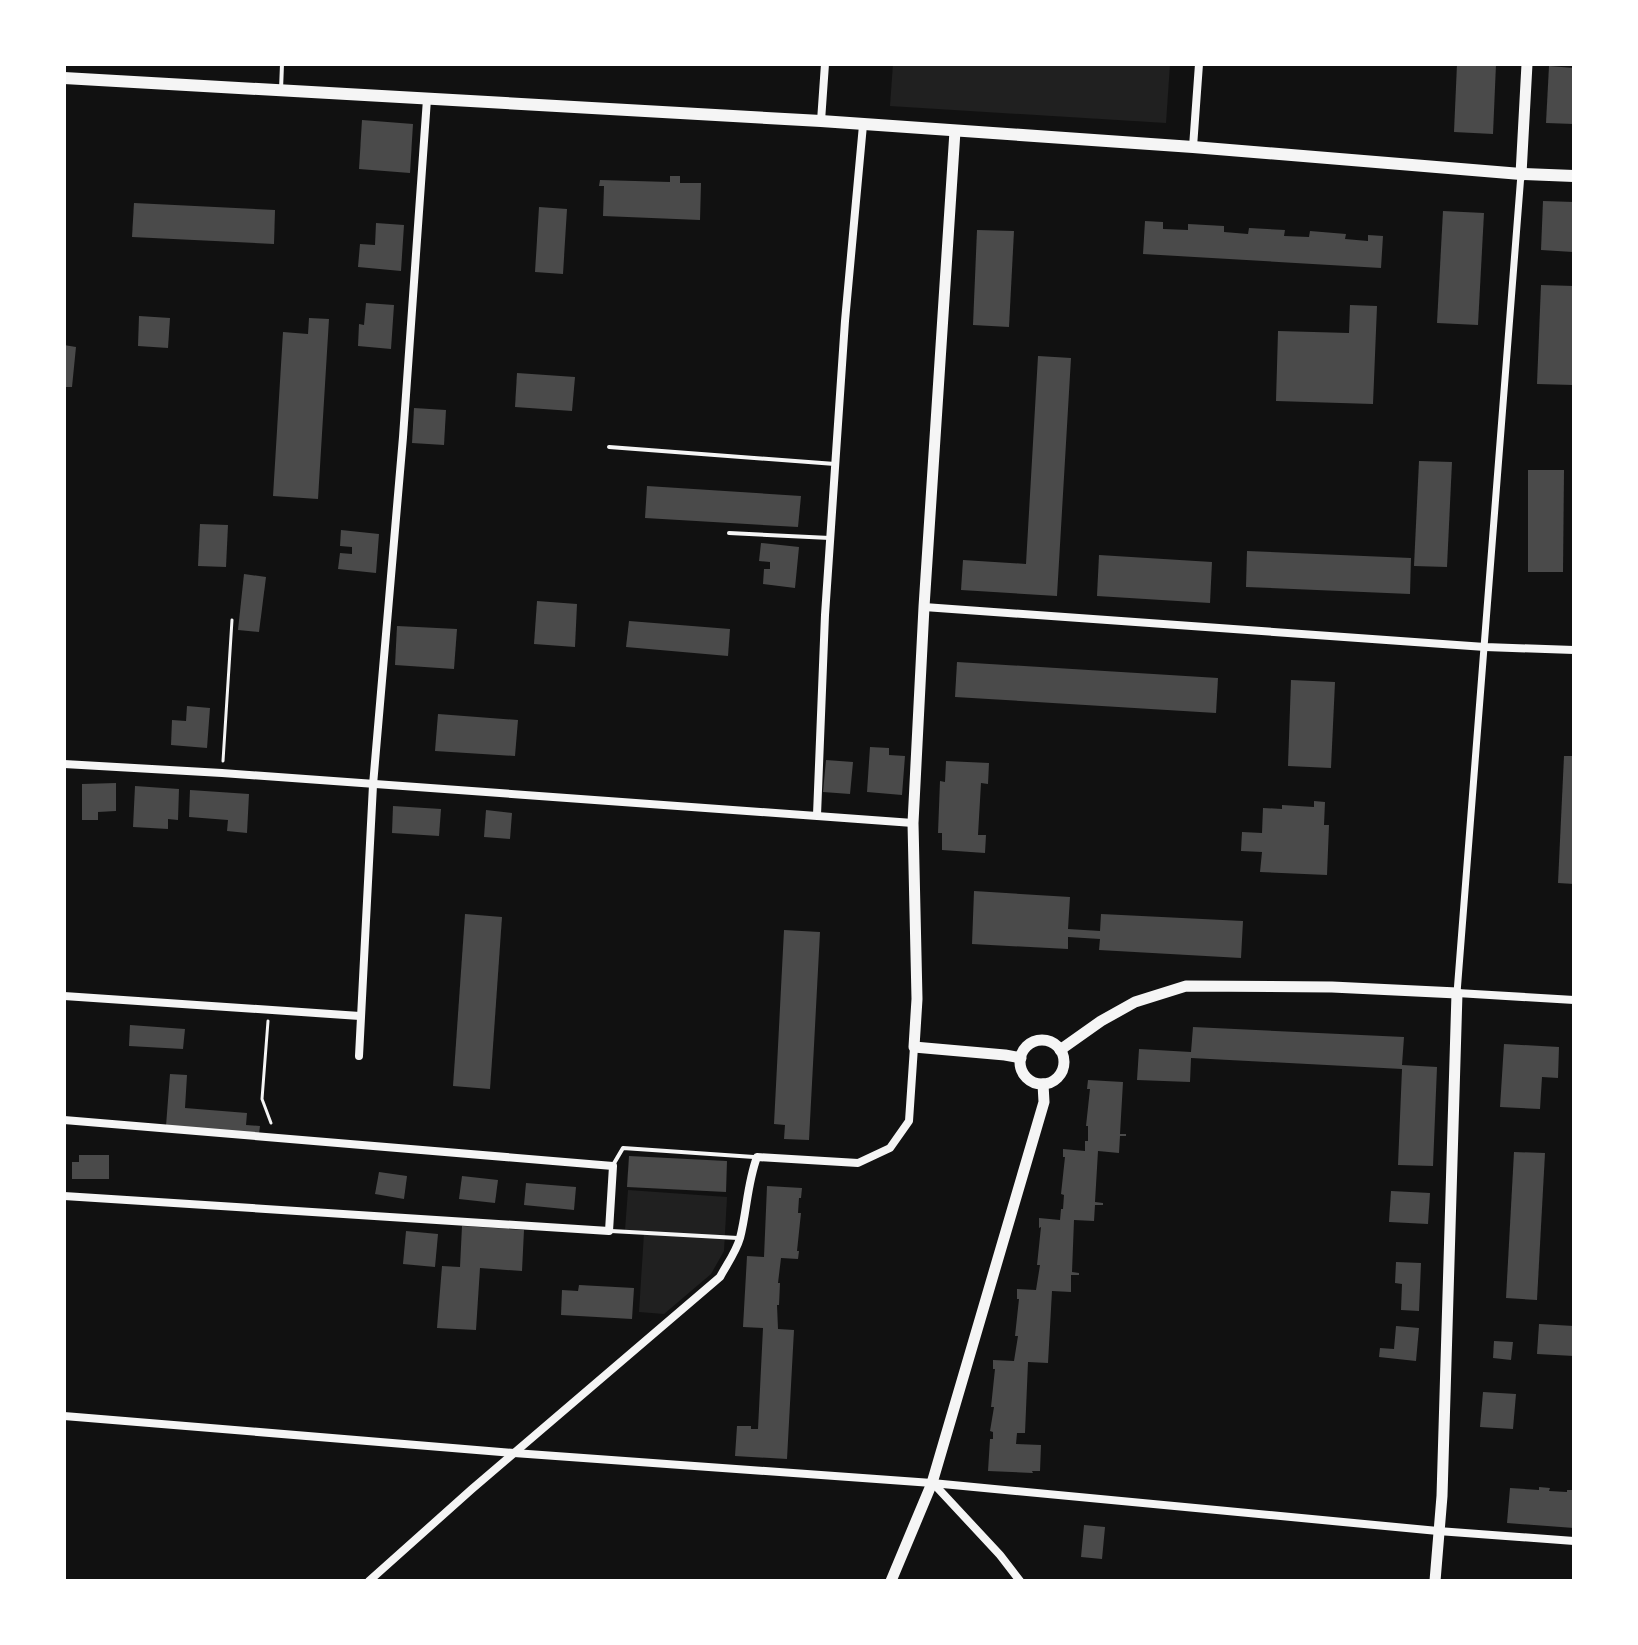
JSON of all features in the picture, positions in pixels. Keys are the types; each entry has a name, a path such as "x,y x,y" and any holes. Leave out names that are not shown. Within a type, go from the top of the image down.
{"main road":[{"path":"64,78 821,121 1574,176"}],"street":[{"path":"821,121 825,64"},
{"path":"1193,147 1199,64"},
{"path":"1435,1581 1442,1480 1457,993 1527,64"},
{"path":"359,1056 373,785 403,437 427,99"},
{"path":"817,815 830,538 846,306 863,125"},
{"path":"369,1581 720,1277 740,1238 750,1174 757,1157 858,1163 890,1148 909,1121 917,999 913,823 955,131"},
{"path":"924,607 1485,647 1574,650"},
{"path":"64,764 913,823"},
{"path":"1060,1050 1135,1002 1186,986 1332,987 1574,1000"},
{"path":"64,996 360,1016"},
{"path":"1035,1041 1049,1041 1060,1050 1064,1065 1057,1078 1043,1084 1035,1083 1024,1075 1021,1058 1024,1049 1035,1041"},
{"path":"914,1047 1021,1058"},
{"path":"891,1581 932,1483 1044,1102 1043,1084"},
{"path":"64,1120 613,1166 609,1231 64,1196"},
{"path":"64,1416 932,1483 1574,1541"},
{"path":"932,1483 1000,1555 1020,1581"}],"lane":[{"path":"281,90 282,64"},
{"path":"609,447 835,464"},
{"path":"729,533 830,538"},
{"path":"613,1166 623,1148 757,1157"},
{"path":"609,1231 740,1238"}],"path":[{"path":"222,773 232,620"},
{"path":"269,1009 262,1099 277,1138"}],"shaded area":[{"path":"893,64 1170,64 1166,123 890,106"},
{"path":"628,1190 727,1197 724,1251 711,1274 664,1314 639,1312 644,1233 625,1230"}],"building":[{"path":"1457,64 1496,64 1493,134 1454,132"},
{"path":"1549,66 1574,68 1574,124 1546,123"},
{"path":"362,120 413,124 410,173 359,169"},
{"path":"670,176 680,176 680,183 701,183 700,220 603,216 604,186 599,186 600,180 670,182"},
{"path":"1543,201 1574,202 1573,252 1541,250"},
{"path":"134,203 275,210 274,244 132,237"},
{"path":"539,207 567,209 563,274 535,272"},
{"path":"1443,211 1484,213 1478,325 1437,323"},
{"path":"1145,221 1163,222 1163,229 1188,230 1188,224 1224,226 1224,232 1248,234 1249,228 1285,230 1284,236 1309,237 1310,231 1346,234 1345,239 1368,241 1368,235 1383,236 1381,268 1143,254"},
{"path":"376,223 404,225 401,271 358,267 360,244 375,245"},
{"path":"977,230 1014,231 1009,327 973,325"},
{"path":"1541,285 1574,286 1574,385 1537,384"},
{"path":"366,303 394,305 391,349 358,346 359,324 364,325"},
{"path":"1350,305 1377,306 1373,404 1276,401 1278,331 1349,333"},
{"path":"139,316 170,318 168,348 138,346"},
{"path":"309,318 329,319 318,499 273,496 283,332 308,334"},
{"path":"64,345 76,347 72,387 64,387"},
{"path":"1038,356 1071,358 1057,596 961,590 963,560 1026,564"},
{"path":"517,373 575,377 572,411 515,407"},
{"path":"414,408 446,410 444,445 412,443"},
{"path":"1419,461 1452,462 1447,567 1414,566"},
{"path":"1528,470 1564,470 1563,572 1528,572"},
{"path":"647,486 801,496 798,527 645,518"},
{"path":"200,524 228,525 226,567 198,566"},
{"path":"341,530 379,534 376,573 338,569 340,553 352,554 352,547 340,546"},
{"path":"761,543 799,547 795,588 763,584 764,569 770,569 770,562 759,561"},
{"path":"1247,551 1411,558 1410,594 1246,587"},
{"path":"1099,555 1212,562 1210,603 1097,596"},
{"path":"244,574 266,577 259,632 238,630"},
{"path":"537,601 577,604 575,647 534,644"},
{"path":"629,621 730,629 728,656 626,647"},
{"path":"397,626 457,629 454,669 395,665"},
{"path":"957,662 1218,678 1216,713 955,697"},
{"path":"1291,680 1335,682 1331,768 1288,766"},
{"path":"187,706 210,708 207,748 171,745 172,720 186,721"},
{"path":"438,714 518,720 515,756 435,751"},
{"path":"870,747 889,748 889,755 905,756 902,795 867,792"},
{"path":"1564,756 1574,756 1574,884 1558,883"},
{"path":"826,760 853,762 850,794 823,792"},
{"path":"946,761 989,763 988,784 981,783 978,835 986,835 985,853 942,850 942,833 938,833 940,781 945,782"},
{"path":"116,783 116,811 98,812 98,820 82,820 82,784"},
{"path":"135,786 179,789 178,820 168,819 168,829 133,827"},
{"path":"190,790 249,794 247,833 227,831 228,820 189,817"},
{"path":"1314,801 1325,802 1324,825 1329,825 1327,875 1260,872 1262,852 1241,851 1242,832 1262,833 1263,808 1282,809 1282,805 1314,807"},
{"path":"393,806 441,809 439,836 392,833"},
{"path":"486,810 512,813 510,839 484,837"},
{"path":"974,891 1070,897 1068,929 1100,931 1101,914 1243,921 1241,958 1099,950 1100,939 1068,937 1068,949 972,944"},
{"path":"465,914 502,917 490,1089 453,1086"},
{"path":"784,930 820,932 809,1140 784,1139 785,1125 774,1124"},
{"path":"130,1025 185,1029 183,1049 129,1046"},
{"path":"1193,1027 1404,1037 1402,1065 1437,1067 1433,1166 1398,1165 1402,1069 1191,1058 1190,1082 1137,1080 1139,1049 1191,1052"},
{"path":"1504,1044 1559,1047 1558,1078 1542,1077 1540,1109 1500,1107"},
{"path":"170,1074 187,1075 185,1108 247,1113 246,1125 260,1126 259,1134 166,1126"},
{"path":"1088,1080 1123,1082 1120,1134 1126,1136 1120,1136 1119,1153 1098,1151 1095,1202 1103,1205 1095,1205 1094,1221 1074,1220 1072,1272 1079,1275 1071,1275 1071,1292 1052,1291 1048,1363 1028,1362 1025,1433 1017,1433 1016,1444 1041,1445 1040,1471 988,1471 990,1439 993,1439 993,1432 990,1431 994,1407 991,1407 993,1360 1014,1361 1018,1336 1015,1336 1019,1299 1017,1289 1036,1290 1040,1265 1037,1265 1039,1218 1060,1220 1064,1195 1061,1194 1063,1149 1085,1151 1085,1141 1088,1141"},
{"path":"1514,1152 1545,1153 1537,1300 1506,1298"},
{"path":"79,1155 109,1155 109,1179 72,1179 72,1162 79,1162"},
{"path":"629,1156 727,1161 726,1192 627,1187"},
{"path":"379,1172 407,1176 404,1199 375,1194"},
{"path":"462,1176 498,1180 495,1203 459,1199"},
{"path":"526,1183 576,1187 574,1210 524,1205"},
{"path":"767,1186 802,1188 798,1213 801,1213 798,1259 781,1258 778,1283 778,1329 794,1330 787,1459 735,1456 737,1426 758,1429 763,1328 743,1327 747,1256 764,1257"},
{"path":"1391,1191 1430,1193 1428,1224 1389,1222"},
{"path":"462,1226 524,1230 522,1271 480,1268 476,1330 437,1328 442,1266 460,1267"},
{"path":"406,1231 438,1234 435,1267 403,1264"},
{"path":"1396,1262 1421,1263 1419,1311 1401,1310 1402,1284 1395,1283"},
{"path":"579,1285 634,1288 632,1319 561,1315 562,1290 578,1291"},
{"path":"1539,1324 1574,1326 1574,1356 1537,1354"},
{"path":"1396,1326 1419,1328 1416,1361 1379,1357 1380,1348 1394,1349"},
{"path":"1494,1341 1513,1342 1511,1360 1493,1358"},
{"path":"1483,1392 1516,1394 1513,1429 1480,1427"},
{"path":"1539,1487 1550,1488 1549,1491 1574,1490 1574,1528 1507,1523 1510,1488 1539,1490"},
{"path":"1084,1525 1105,1527 1102,1559 1081,1557"}]}
